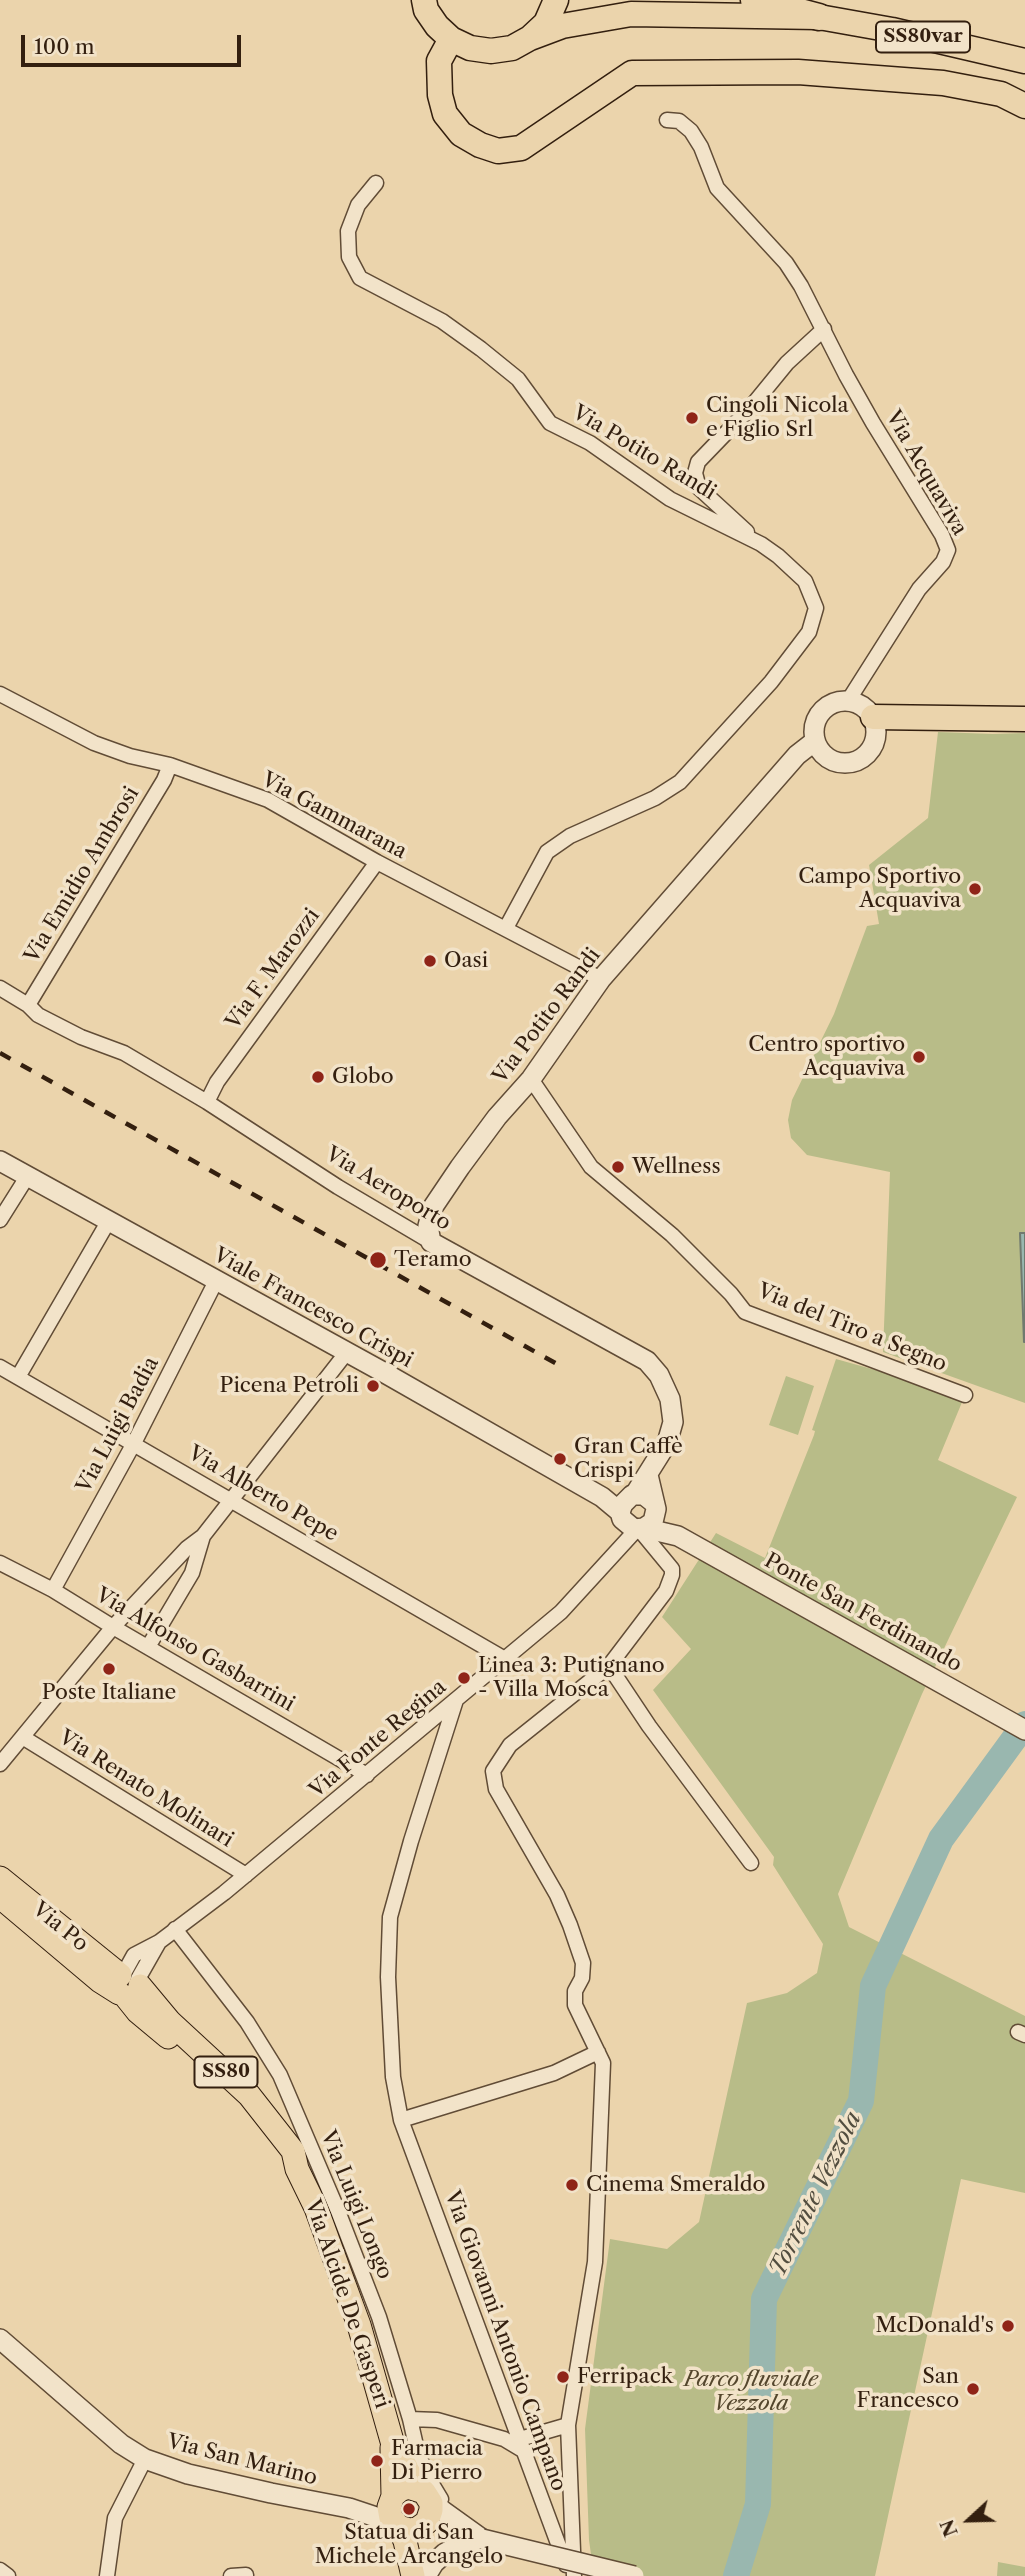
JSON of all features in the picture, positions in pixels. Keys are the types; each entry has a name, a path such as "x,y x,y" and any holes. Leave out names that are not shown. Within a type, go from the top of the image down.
{"highway":[{"path":"424,0 436,26 451,39 470,48 491,51 512,48 562,26 631,14 759,6 819,17"},
{"path":"530,38 546,23 556,0"},
{"path":"592,0 631,14"},
{"name":"SS80var","path":"819,17 892,30 1025,61"},
{"path":"451,39 439,61 440,95 445,114 461,134 498,151 521,148 632,73 798,72 943,83 1001,94 1025,106"},
{"path":"873,717 1025,719"}],"main road":[{"name":"Via Po","path":"0,1878 57,1935"},
{"name":"SS80","path":"3,1905 57,1935 128,1984"},
{"name":"Via Alcide De Gasperi","path":"128,1984 138,2012 227,2090 250,2114 283,2158 297,2169 316,2208 370,2360 392,2441 392,2497"},
{"name":"Via Alcide De Gasperi","path":"392,2441 423,2493"},
{"path":"392,2497 404,2488 423,2493 431,2510 423,2525 420,2540 420,2576"},
{"name":"SS80","path":"392,2497 389,2512 405,2541 413,2576"},
{"path":"397,2525 410,2530 423,2525"}],"street":[{"name":"Via Acquaviva","path":"667,120 679,121 691,131 701,147 718,188 786,263 801,286 873,424 942,535 948,550 943,562 919,589 848,701"},
{"name":"Via Potito Randi","path":"376,183 358,205 348,231 349,257 360,278 442,321 481,349 518,379 551,423 590,443 670,499 761,544 778,556 805,581 816,608 809,632 771,682 680,782 655,798 570,836 547,852 506,928"},
{"path":"761,544 699,488 695,473 698,462 751,407 787,363 824,329"},
{"name":"Via Gammarana","path":"0,694 94,743 130,756 170,765 268,800 377,862 601,979"},
{"path":"848,701 866,709 873,717 876,727 873,748 857,762 836,762 819,751 814,731 821,712 828,706 848,701"},
{"name":"Via Potito Randi","path":"431,1242 428,1226 433,1207 497,1118 531,1079 601,979 797,755 815,741"},
{"name":"Via Emidio Ambrosi","path":"28,1005 164,780 170,765"},
{"name":"Via F. Marozzi","path":"207,1102 211,1089 377,862"},
{"name":"Via Aeroporto","path":"0,988 28,1005 38,1015 81,1037 124,1053 207,1102 280,1151 415,1234 647,1361 659,1375 670,1399 673,1422 667,1443 648,1475 637,1514"},
{"name":"Via del Tiro a Segno","path":"531,1079 591,1167 672,1235 746,1312 965,1395"},
{"name":"Viale Francesco Crispi","path":"0,1161 637,1514"},
{"path":"0,1220 27,1177"},
{"path":"18,1377 108,1222"},
{"name":"Via Luigi Badia","path":"53,1590 134,1443 217,1279"},
{"path":"0,1764 113,1627 187,1548 203,1536 347,1352"},
{"name":"Via Alberto Pepe","path":"0,1367 505,1659"},
{"path":"573,2576 568,2425 595,2262 603,2063 575,2005 575,1991 582,1978 583,1963 570,1925 557,1895 496,1788 493,1771 510,1745 609,1666 666,1591 672,1575 669,1564 637,1514"},
{"name":"Ponte San Ferdinando","path":"637,1514 1025,1730"},
{"name":"Via Fonte Regina","path":"128,1984 159,1942 246,1875 561,1612 611,1555 637,1514"},
{"path":"148,1647 192,1573 203,1536"},
{"name":"Via Alfonso Gasbarrini","path":"0,1563 53,1590 367,1775"},
{"path":"609,1666 649,1726 751,1863"},
{"name":"Via Giovanni Antonio Campano","path":"456,1700 390,1917 388,1977 393,2077 401,2120 514,2420 558,2548 573,2576"},
{"name":"Via Renato Molinari","path":"24,1738 246,1875"},
{"name":"Via Luigi Longo","path":"175,1929 247,2022 280,2075 338,2211 379,2317 417,2451 426,2474 453,2518"},
{"path":"401,2120 554,2073 598,2052"},
{"name":"Via San Marino","path":"0,2339 121,2444 145,2459 188,2474 349,2508 397,2525"},
{"path":"410,2419 437,2420 522,2445 568,2425"},
{"path":"504,2439 511,2432 514,2420"},
{"path":"107,2576 115,2518 145,2459"},
{"path":"423,2493 482,2539"},
{"name":"Via San Marino","path":"349,2508 392,2497"},
{"path":"423,2525 634,2576"},
{"path":"426,2576 434,2563 445,2553 482,2539"},
{"path":"0,2570 8,2576"}],"green space":[{"name":"Centro sportivo Acquaviva","path":"938,732 1025,733 1025,1403 883,1352 890,1172 807,1155 791,1138 788,1120 792,1100 834,1014 867,926 879,924 869,865 928,818"},
{"name":"Parco fluviale Vezzola","path":"836,1359 965,1395 938,1460 1017,1497 922,1694 838,1894 849,1927 1025,2016 1025,2193 961,2179 875,2576 594,2576 589,2540 585,2429 610,2239 667,2249 699,2222 747,2003 787,1993 817,1973 823,1944 773,1865 774,1857 653,1690 691,1649 662,1617 716,1533 765,1558 814,1435 815,1431 812,1430"},
{"path":"786,1376 814,1386 798,1435 769,1425"},
{"path":"998,2562 1025,2567 1025,2576 997,2576"}],"water":[{"path":"1020,1233 1025,1233 1025,1342 1024,1342"}],"waterway":[{"name":"Torrente Vezzola","path":"736,2576 758,2504 764,2299 861,2101 873,1986 941,1839 1025,1724"}],"railway":[{"path":"0,1053 557,1364"}],"place":[{"name":"Cingoli Nicola e Figlio Srl","path":"692,418"},
{"name":"Campo Sportivo Acquaviva","path":"975,889"},
{"name":"Oasi","path":"430,961"},
{"name":"Centro sportivo Acquaviva","path":"919,1057"},
{"name":"Globo","path":"318,1077"},
{"name":"Wellness","path":"618,1167"},
{"name":"Teramo","path":"378,1260"},
{"name":"Picena Petroli","path":"373,1386"},
{"name":"Gran Caffè Crispi","path":"560,1459"},
{"name":"Poste Italiane","path":"109,1669"},
{"name":"Linea 3: Putignano - Villa Mosca","path":"464,1678"},
{"name":"Cinema Smeraldo","path":"572,2185"},
{"name":"McDonald's","path":"1008,2326"},
{"name":"Ferripack","path":"563,2377"},
{"name":"San Francesco","path":"973,2389"},
{"name":"Farmacia Di Pierro","path":"377,2461"},
{"name":"Statua di San Michele Arcangelo","path":"409,2509"}]}
